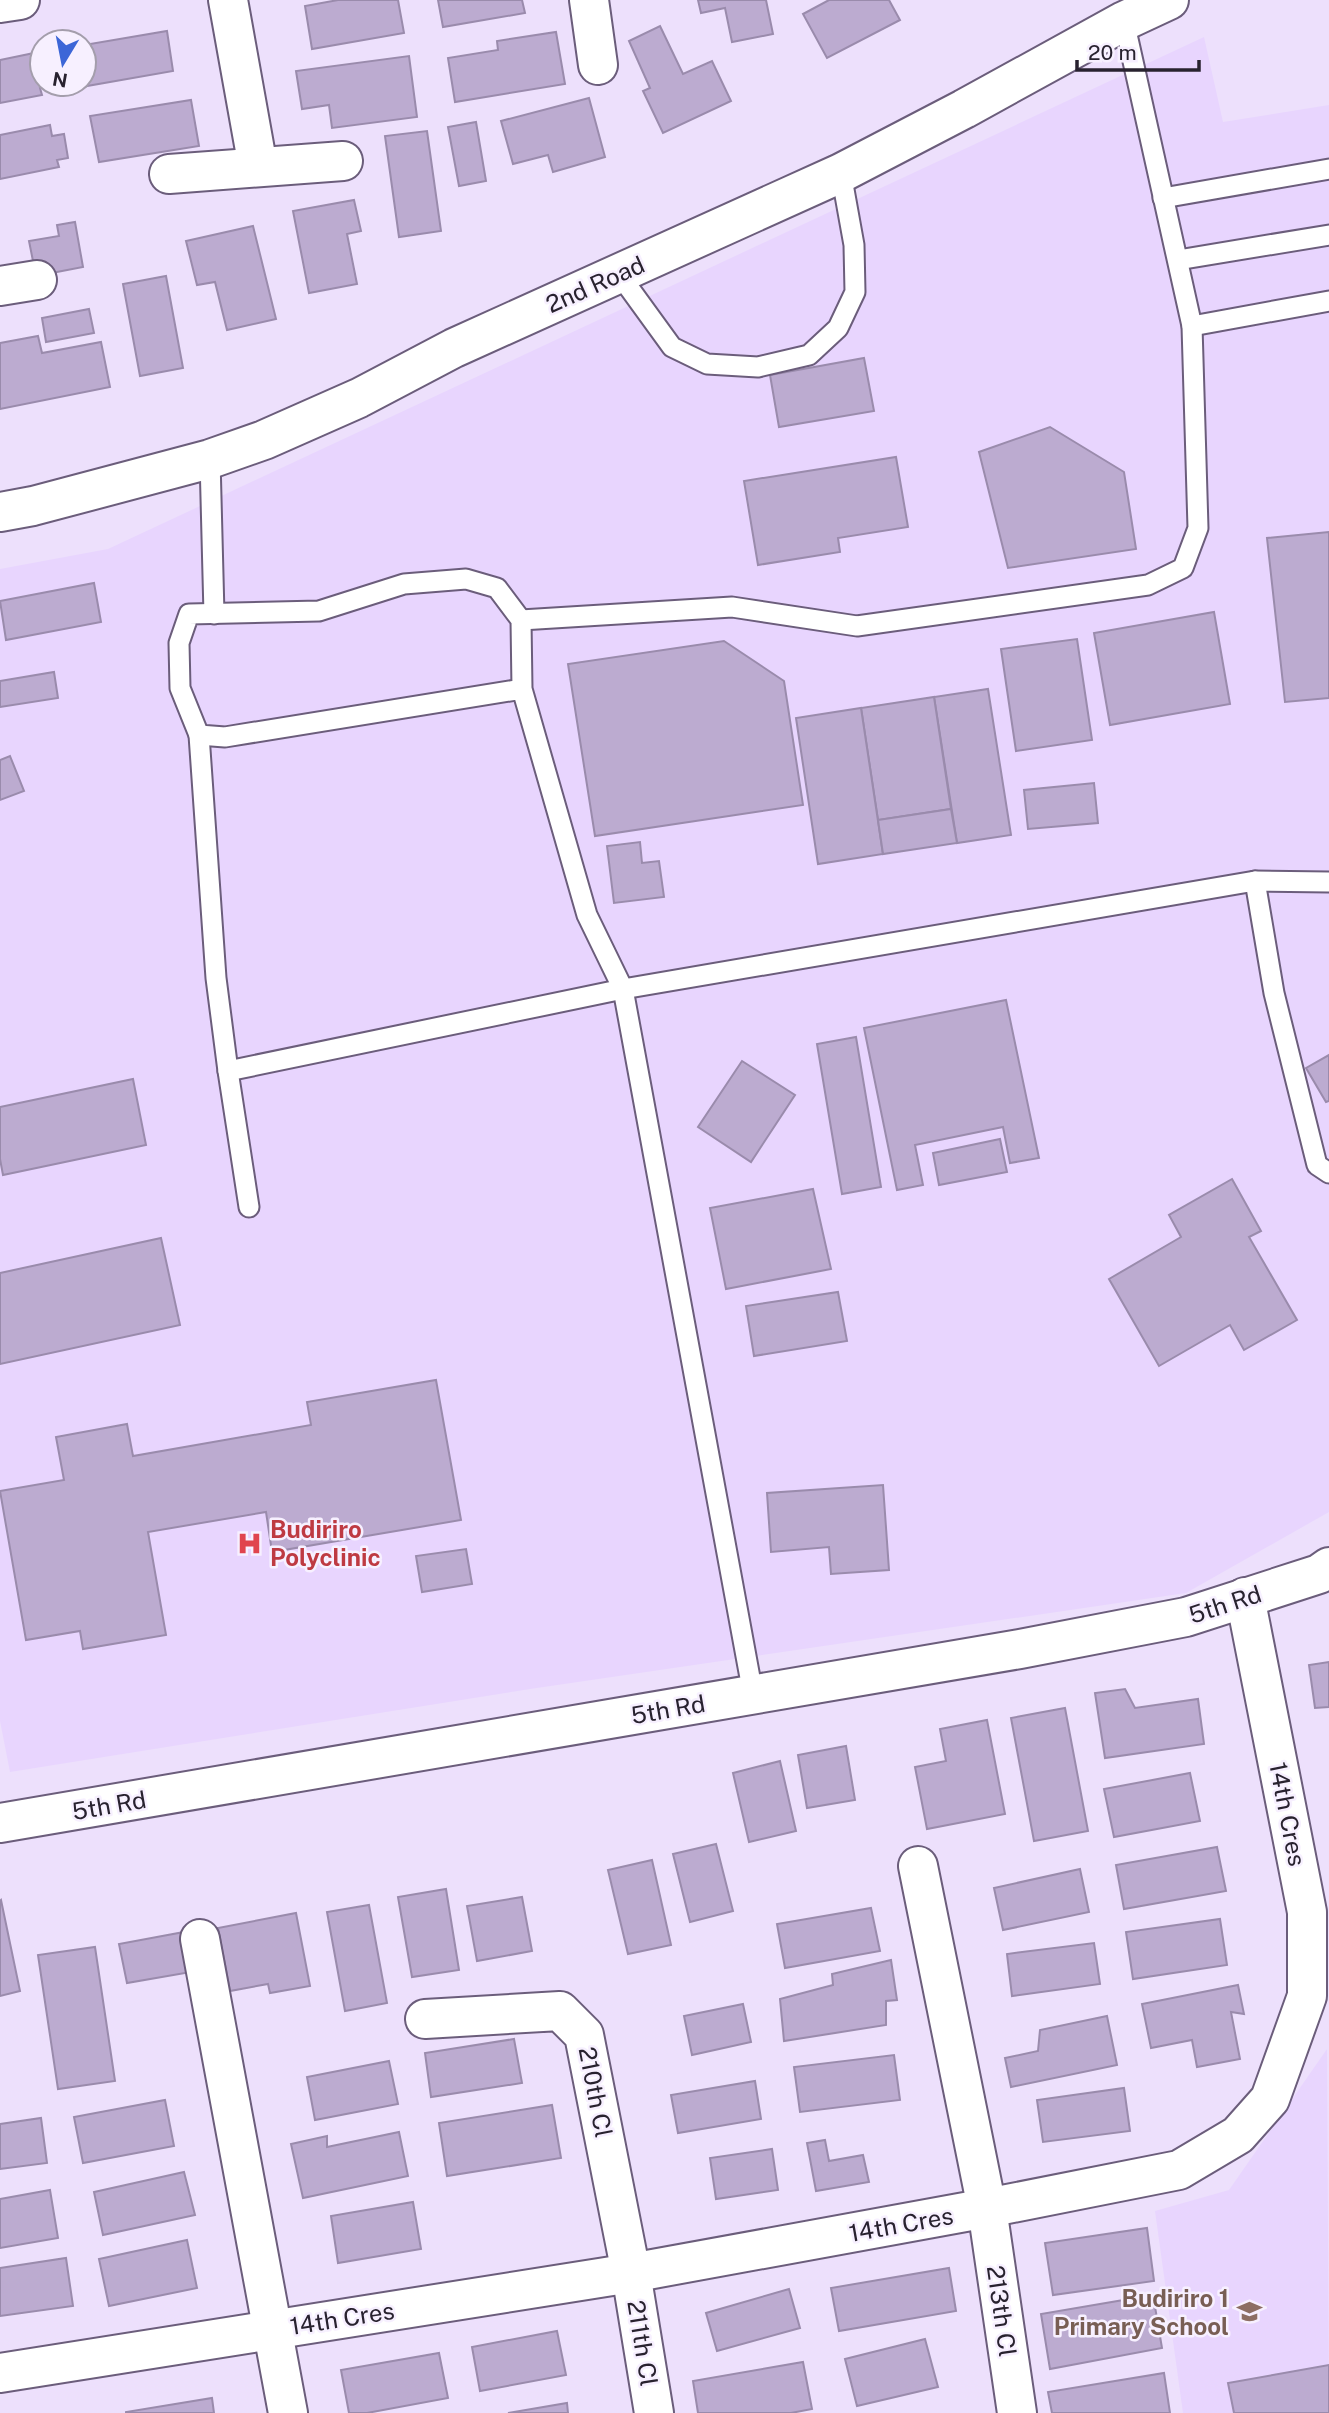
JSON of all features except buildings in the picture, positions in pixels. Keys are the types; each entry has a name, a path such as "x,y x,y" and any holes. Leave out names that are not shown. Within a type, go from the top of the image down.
{"street":[{"path":"0,3 20,0"},
{"path":"228,0 258,167"},
{"path":"589,0 598,65"},
{"name":"2nd Road","path":"0,512 33,506 209,459 264,440 359,398 454,348 842,173 964,110 1124,21 1169,0"},
{"path":"169,174 343,161"},
{"path":"0,286 37,280"},
{"name":"5th Rd","path":"0,1824 1020,1649 1185,1617 1319,1574 1329,1567"},
{"name":"14th Cres","path":"0,2373 631,2273 987,2208 1179,2170 1238,2135 1270,2099 1307,1996 1318,1911 1245,1597"},
{"name":"213th Cl","path":"918,1866 987,2208 1017,2413"},
{"path":"200,1939 288,2413"},
{"name":"210th Cl","path":"425,2020 560,2011 584,2035 631,2273"},
{"name":"211th Cl","path":"631,2273 654,2413"}],"lane":[{"path":"521,620 732,607 857,626 1148,585 1183,568 1198,527 1192,326 1124,21"},
{"path":"1163,198 1329,169"},
{"path":"619,274 672,347 707,364 758,366 809,355 838,328 855,292 855,245 842,173"},
{"path":"1178,260 1329,235"},
{"path":"1192,326 1329,301"},
{"path":"209,459 214,614"},
{"path":"249,1207 216,978 199,735 180,688 179,643 189,614 319,611 404,584 467,579 497,588 521,620 522,689 587,915 623,989 753,1694"},
{"path":"199,735 225,737 522,689"},
{"path":"228,1071 623,989 1255,881 1329,882"},
{"path":"1255,881 1277,1006 1317,1165 1329,1173"}],"shaded area":[{"path":"1204,37 1223,122 1329,105 1329,1512 1186,1593 530,1689 10,1772 0,1721 0,569 108,549"},
{"name":"Budiriro 1 Primary School","path":"1327,2049 1329,2413 1183,2413 1155,2211 1229,2190"}],"place":[{"name":"Budiriro Polyclinic","path":"250,1543"},
{"name":"Budiriro 1 Primary School","path":"1249,2312"}]}
